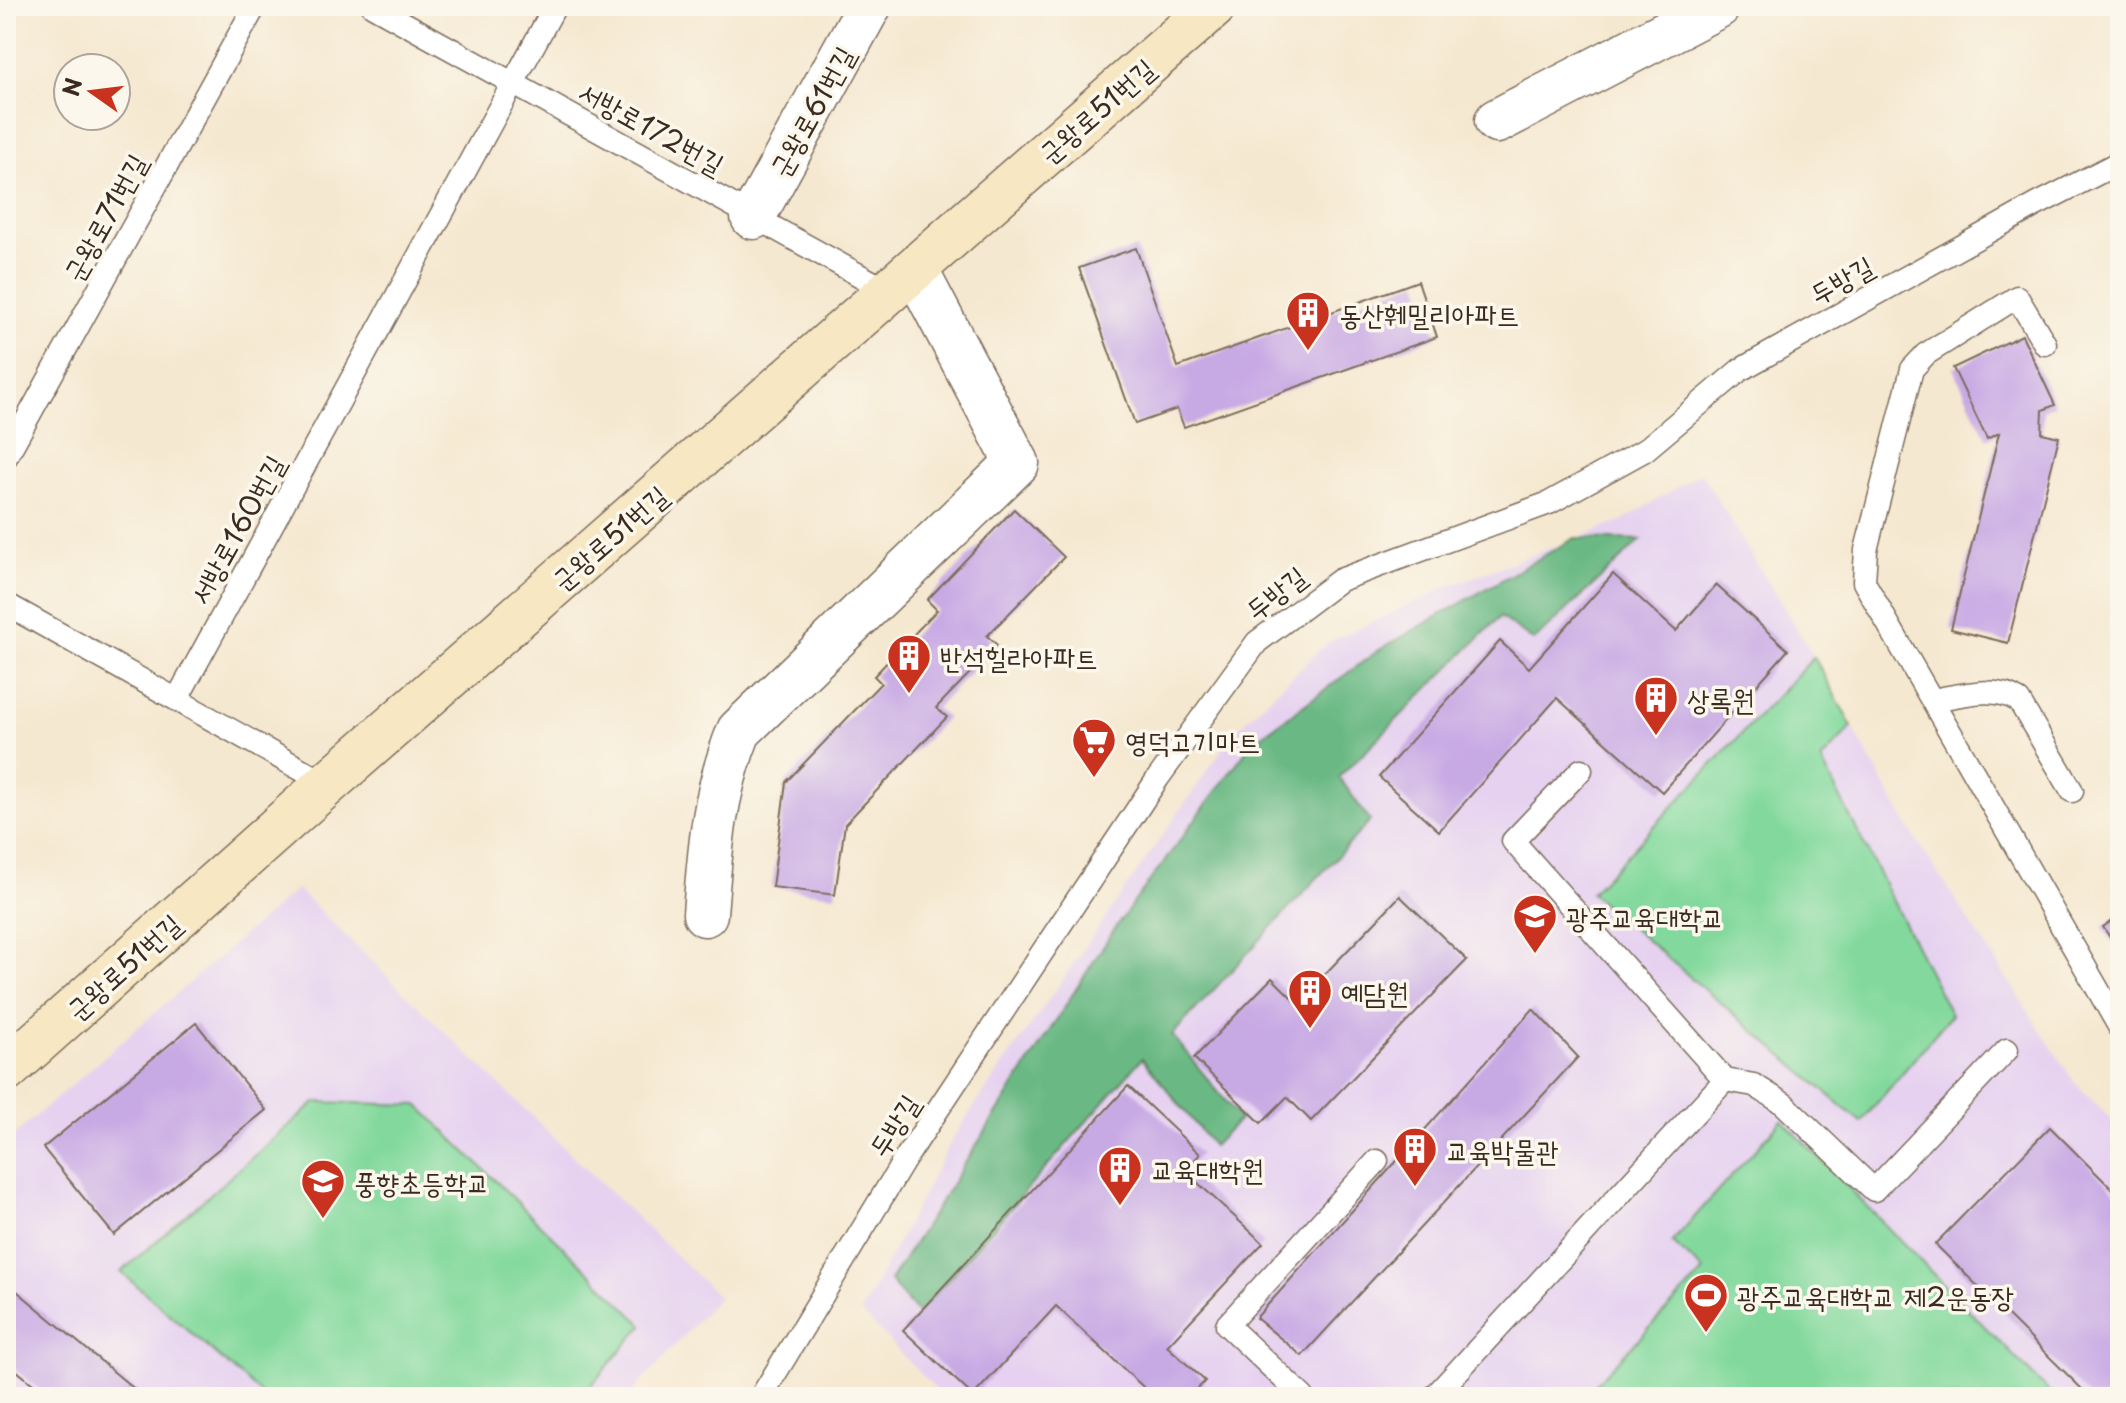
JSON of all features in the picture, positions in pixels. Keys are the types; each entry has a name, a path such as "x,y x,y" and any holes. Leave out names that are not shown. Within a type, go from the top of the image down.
{"street":[{"name":"군왕로61번길","path":"753,217 869,6"},
{"name":"군왕로51번길","path":"6,1070 327,784 1214,6"},
{"path":"1497,121 1718,6"},
{"path":"705,914 713,819 728,757 739,731 1017,463 902,280"}],"lane":[{"name":"군왕로71번길","path":"6,457 255,6"},
{"name":"서방로172번길","path":"373,6 753,217 902,280"},
{"path":"514,84 555,6"},
{"name":"서방로160번길","path":"177,699 514,84"},
{"name":"두방길","path":"761,1397 914,1146 1158,778 1257,642 1340,580 1549,503 1645,450 1740,370 2036,205 2120,162"},
{"path":"2045,344 2017,297 1926,354 1912,369 1866,550 1864,582 2120,1028"},
{"path":"6,604 327,784"},
{"path":"1932,700 1987,692 2008,694 2019,701 2072,791"},
{"path":"1581,770 1513,841 1725,1080 1754,1085 1784,1104 1874,1190 2007,1050"},
{"path":"1434,1397 1725,1080"},
{"path":"1303,1397 1227,1325 1377,1161"}],"shaded area":[{"name":"광주교육대학교","path":"1701,473 1814,657 1908,827 2075,1083 2120,1128 2120,1397 943,1397 861,1312 954,1136 1235,731 1327,643 1447,587 1622,521"},
{"name":"풍향초등학교","path":"297,889 719,1297 628,1397 6,1397 6,1142"}],"green space":[{"path":"1575,538 1641,540 1534,641 1500,617 1339,777 1370,821 1172,1035 1240,1119 1213,1146 1142,1058 918,1314 890,1281 1115,928 1251,744 1379,650"},
{"path":"1814,657 1852,727 1821,760 1951,1015 1861,1122 1591,893"},
{"path":"316,1102 418,1105 643,1325 581,1397 265,1397 121,1272"},
{"path":"1782,1120 2054,1397 1583,1397 1704,1271 1672,1242"}],"building":[{"name":"동산훼밀리아파트","path":"1136,248 1178,367 1418,281 1437,337 1184,427 1177,409 1135,424 1079,268"},
{"path":"2022,335 2055,405 2043,410 2042,433 2059,437 2008,643 1951,629 1999,433 1987,439 1953,368"},
{"name":"반석힐라아파트","path":"1014,509 1064,557 987,636 997,645 936,708 947,717 845,824 835,895 772,887 786,782 881,683 874,676 937,610 927,600"},
{"name":"상록원","path":"1613,574 1676,631 1716,585 1788,650 1662,792 1557,698 1439,831 1379,777 1500,641 1529,668"},
{"name":"예담원","path":"1400,896 1467,960 1311,1121 1287,1097 1261,1123 1194,1058 1272,978 1297,1003"},
{"path":"2120,915 2120,952 2103,927"},
{"name":"교육박물관","path":"1533,1009 1578,1057 1302,1356 1256,1318"},
{"path":"196,1023 266,1110 114,1235 43,1148"},
{"name":"교육대학원","path":"1128,1086 1200,1154 1185,1171 1263,1243 1167,1346 1205,1381 1190,1397 1154,1397 1056,1306 973,1396 903,1330"},
{"path":"2050,1127 2120,1197 2120,1397 2090,1397 1935,1244"},
{"path":"6,1282 144,1397 49,1397 6,1362"}],"place":[{"name":"동산훼밀리아파트","path":"1308,352"},
{"name":"반석힐라아파트","path":"909,695"},
{"name":"상록원","path":"1656,737"},
{"name":"영덕고기마트","path":"1094,779"},
{"name":"광주교육대학교","path":"1535,955"},
{"name":"예담원","path":"1310,1030"},
{"name":"교육박물관","path":"1415,1188"},
{"name":"교육대학원","path":"1120,1207"},
{"name":"풍향초등학교","path":"323,1220"},
{"name":"광주교육대학교 제2운동장","path":"1706,1334"}]}
